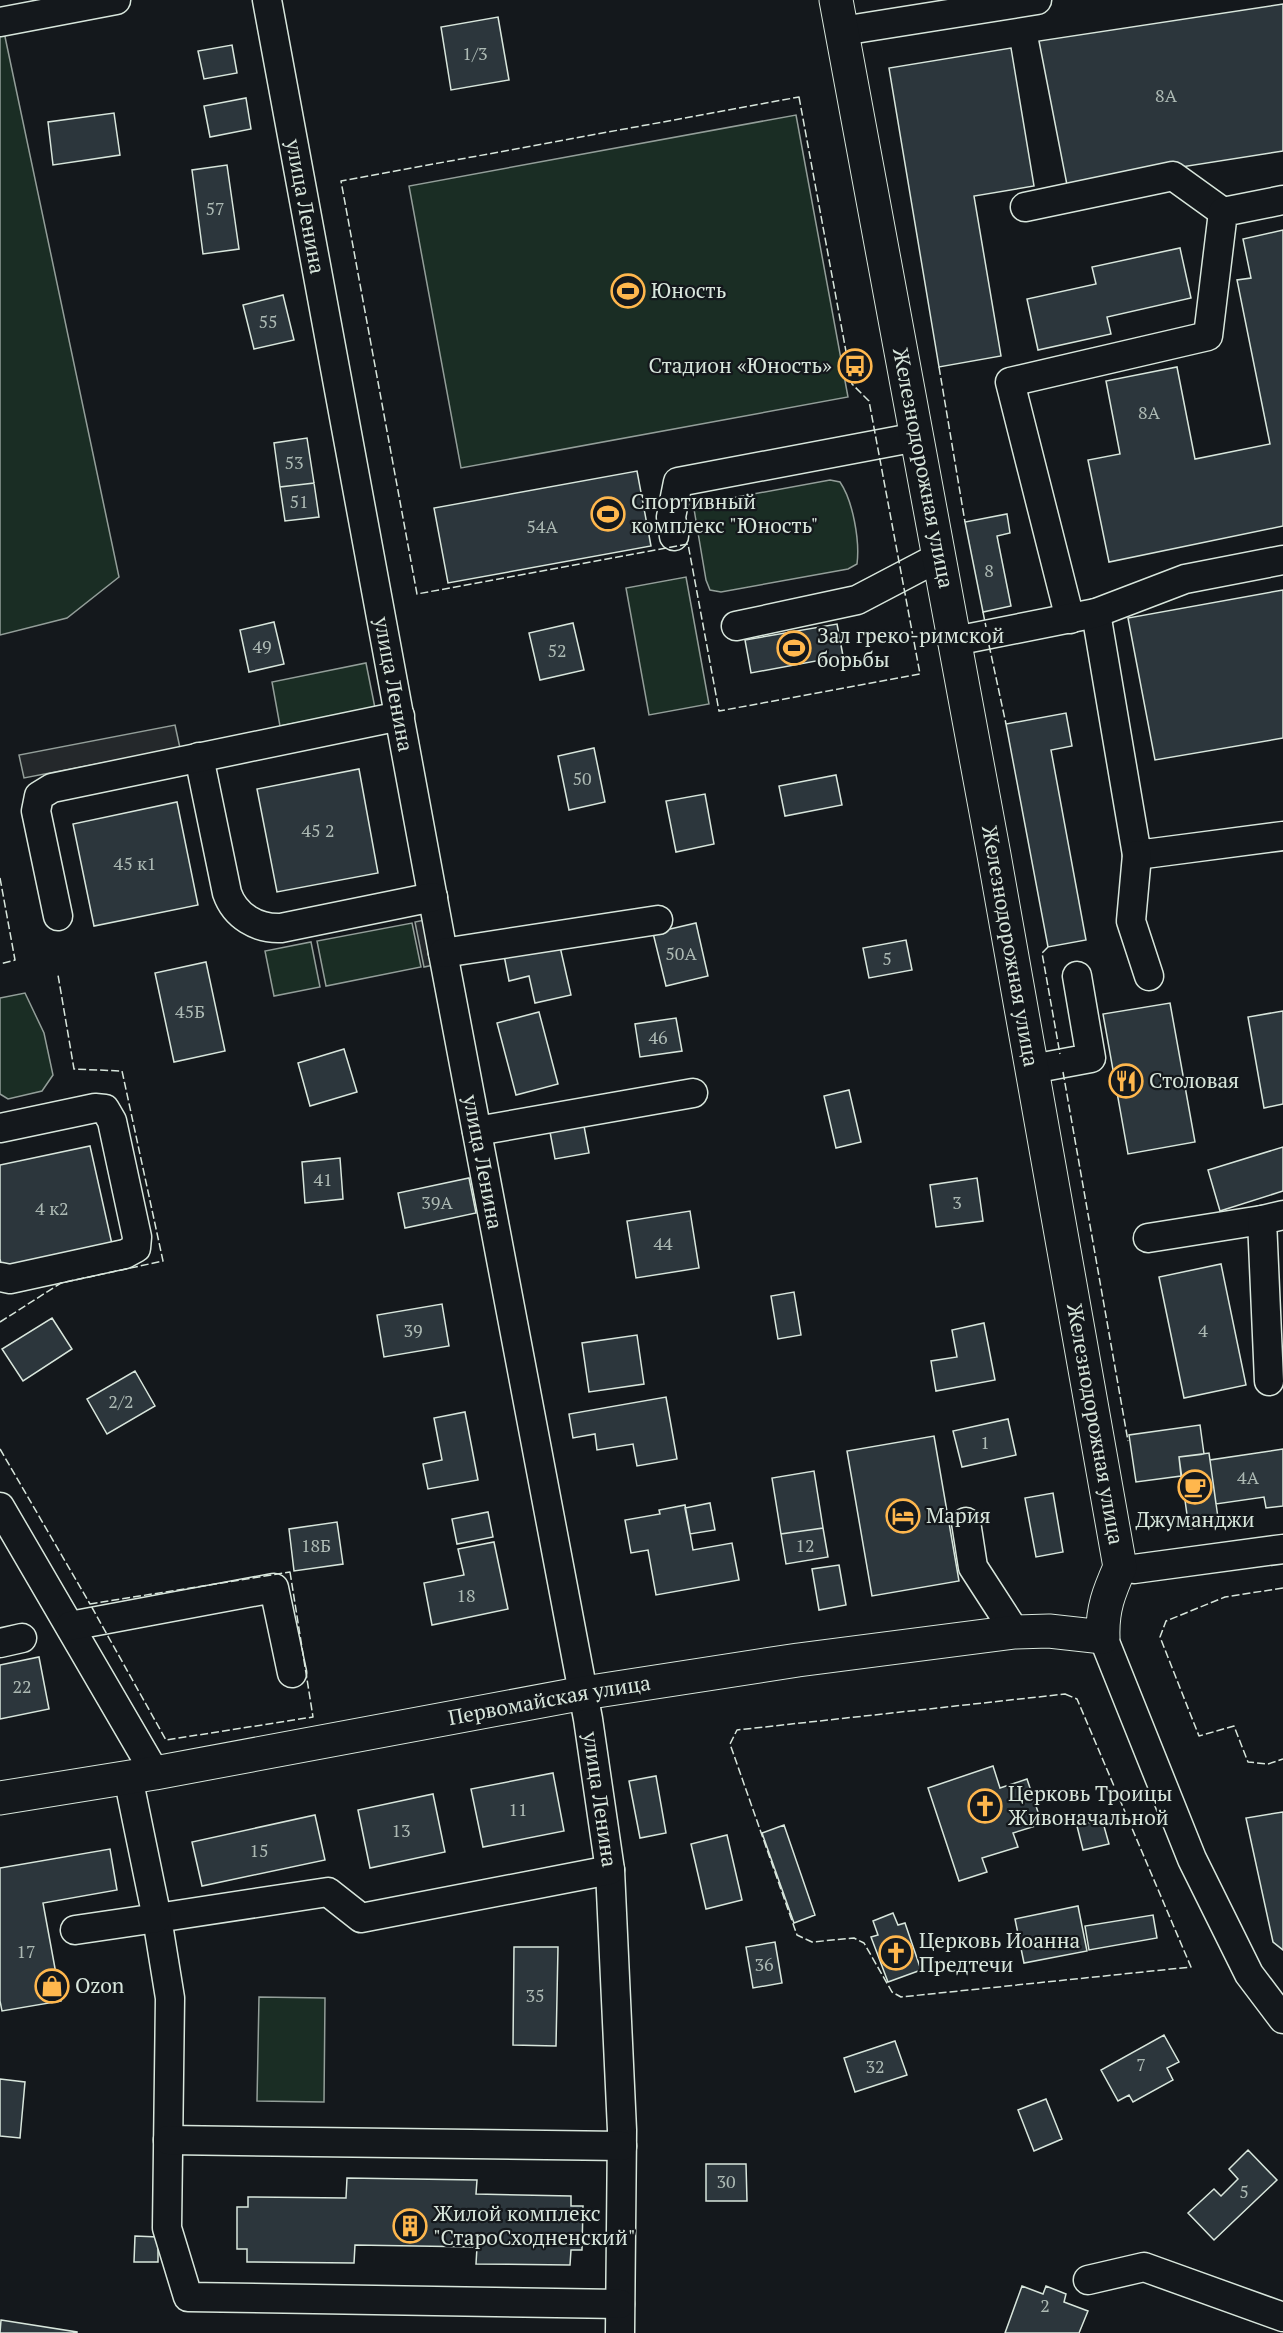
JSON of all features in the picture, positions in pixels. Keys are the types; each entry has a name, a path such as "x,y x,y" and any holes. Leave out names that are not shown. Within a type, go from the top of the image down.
{"main road":[{"name":"Железнодорожная улица","path":"839,15 955,641 1120,1567 1107,1596 1102,1617 1103,1637"},
{"name":"Первомайская улица","path":"0,1798 142,1775 584,1693 798,1660 1015,1632 1049,1631 1103,1637"}],"street":[{"path":"0,22 116,0"},
{"name":"улица Ленина","path":"267,0 443,953 584,1693 610,1870 622,2146 620,2333"},
{"name":"Железнодорожная улица","path":"839,15 1037,0"},
{"path":"1025,207 1173,176 1223,212 1283,200"},
{"path":"1149,976 1131,921 1137,855 1083,616 1010,382 1208,336 1223,212"},
{"path":"674,536 672,517 678,482 917,437"},
{"path":"736,626 858,600 939,557"},
{"path":"955,641 1083,616 1185,579 1283,560"},
{"path":"58,916 36,811 39,796 52,788 400,716"},
{"path":"199,758 227,893 231,904 239,913 254,923 268,928 281,928 433,897"},
{"path":"1137,855 1283,836"},
{"path":"443,953 658,920"},
{"path":"1032,1069 1091,1058 1077,976"},
{"path":"477,1131 693,1093"},
{"path":"0,1128 95,1108 105,1109 112,1121 137,1237 136,1248 125,1254 10,1279 0,1276"},
{"path":"1148,1238 1272,1217 1269,1381"},
{"path":"0,1507 70,1626 142,1775 157,1918 170,1998 167,2228 188,2297 620,2304"},
{"path":"966,1522 973,1568 1015,1632"},
{"path":"1120,1567 1134,1569 1283,1549"},
{"path":"70,1626 274,1588 292,1673"},
{"name":"Железнодорожная улица","path":"1103,1637 1192,1858 1249,1974 1283,2019"},
{"path":"75,1930 328,1892 361,1918 610,1870"},
{"path":"168,2140 622,2146"},
{"path":"1088,2280 1144,2267 1283,2317"}],"green space":[{"path":"0,13 119,577 67,618 0,635"},
{"name":"Юность","path":"796,115 848,397 461,468 409,186"},
{"path":"830,480 840,482 849,500 856,533 857,564 848,569 721,592 710,590 706,580 694,509 704,503"},
{"path":"686,577 709,704 649,715 626,588"},
{"path":"366,663 375,708 280,726 272,682"},
{"path":"412,923 421,967 326,986 317,941"},
{"path":"311,942 320,987 274,996 265,951"},
{"path":"25,993 44,1033 53,1075 42,1091 8,1099 0,1094 0,998"},
{"path":"259,1997 325,1998 324,2102 257,2101"}],"shaded area":[{"path":"175,725 180,748 24,778 19,755"},
{"path":"434,918 443,963 424,967 415,922"}],"building":[{"path":"1283,4 1283,151 1067,185 1039,41"},
{"path":"498,17 509,80 451,90 441,27"},
{"path":"232,45 237,73 204,79 198,51"},
{"path":"1011,48 1034,186 974,196 1001,356 939,367 889,68"},
{"path":"246,98 251,129 210,137 204,106"},
{"path":"114,113 120,155 53,165 48,122"},
{"path":"227,165 239,249 203,254 192,170"},
{"path":"1283,230 1283,526 1109,562 1088,460 1120,454 1106,381 1177,367 1195,459 1270,444 1237,280 1251,278 1243,239"},
{"path":"1180,248 1191,298 1107,317 1111,334 1038,350 1027,299 1096,284 1092,267"},
{"path":"283,295 294,340 254,349 243,305"},
{"path":"307,438 314,483 280,487 274,443"},
{"path":"637,471 651,546 448,583 434,508"},
{"path":"314,483 319,517 285,521 280,487"},
{"path":"1007,514 1010,533 997,536 1011,606 983,612 965,522"},
{"path":"1283,590 1283,738 1155,760 1128,618"},
{"path":"274,622 284,664 249,672 240,630"},
{"path":"573,623 584,670 540,680 529,633"},
{"name":"Зал греко-римской борьбы","path":"837,624 843,656 751,673 745,640"},
{"path":"1066,713 1072,746 1051,750 1086,940 1048,947 1006,724"},
{"path":"594,748 605,802 569,810 558,756"},
{"path":"359,769 378,873 277,892 257,789"},
{"path":"836,775 842,805 785,816 779,786"},
{"path":"705,794 714,844 676,852 666,801"},
{"path":"177,802 198,905 94,926 73,824"},
{"path":"696,923 708,976 666,986 653,933"},
{"path":"558,938 571,995 535,1003 529,976 509,981 503,950"},
{"path":"906,940 912,970 869,978 863,948"},
{"path":"206,962 225,1051 174,1062 155,973"},
{"path":"1170,1003 1195,1142 1128,1154 1103,1014"},
{"path":"1283,1011 1283,1104 1264,1108 1248,1017"},
{"path":"539,1012 558,1084 516,1095 497,1023"},
{"path":"676,1018 682,1051 640,1057 635,1024"},
{"path":"344,1049 357,1092 310,1106 298,1063"},
{"path":"849,1090 861,1142 836,1148 824,1096"},
{"path":"584,1126 589,1153 555,1159 550,1132"},
{"path":"90,1146 114,1253 4,1276 0,1259 0,1165"},
{"path":"1283,1147 1283,1191 1220,1211 1208,1170"},
{"path":"340,1158 343,1199 305,1203 302,1162"},
{"path":"469,1178 476,1213 405,1228 398,1193"},
{"path":"977,1178 983,1221 936,1227 930,1185"},
{"path":"690,1211 699,1268 636,1278 627,1221"},
{"path":"1221,1264 1246,1385 1184,1398 1159,1277"},
{"path":"794,1292 801,1335 778,1339 771,1296"},
{"path":"442,1304 449,1346 384,1357 377,1315"},
{"path":"52,1318 72,1349 23,1381 2,1349"},
{"path":"984,1323 995,1380 936,1391 931,1361 957,1357 952,1330"},
{"path":"637,1335 644,1384 589,1392 582,1343"},
{"path":"135,1371 155,1406 107,1434 87,1399"},
{"path":"666,1397 677,1459 637,1466 633,1444 597,1450 595,1434 573,1438 569,1414"},
{"path":"465,1412 478,1480 428,1489 423,1464 442,1460 434,1418"},
{"path":"1008,1419 1016,1455 962,1467 953,1431"},
{"path":"1200,1425 1204,1454 1179,1457 1181,1476 1136,1482 1129,1435"},
{"name":"Мария","path":"934,1436 959,1581 872,1596 847,1451"},
{"path":"1283,1449 1283,1506 1266,1508 1264,1497 1216,1504 1210,1460"},
{"path":"1209,1453 1219,1525 1189,1529 1179,1457"},
{"path":"814,1471 823,1528 781,1534 772,1478"},
{"path":"1053,1493 1063,1552 1036,1557 1025,1498"},
{"path":"710,1503 715,1530 690,1534 685,1508"},
{"path":"685,1505 693,1550 732,1543 739,1580 656,1595 648,1550 631,1553 625,1520 660,1514 659,1510"},
{"path":"488,1512 493,1537 457,1544 452,1519"},
{"path":"337,1522 343,1564 294,1571 289,1529"},
{"path":"823,1528 828,1557 786,1564 781,1534"},
{"path":"494,1542 508,1609 432,1625 424,1583 464,1575 458,1549"},
{"path":"839,1565 846,1605 819,1610 812,1569"},
{"path":"39,1657 49,1709 0,1719 0,1665"},
{"name":"Церковь Троицы Живоначальной","path":"993,1766 1000,1788 1027,1779 1042,1824 1013,1833 1018,1847 982,1858 987,1872 959,1881 928,1788"},
{"path":"553,1773 564,1831 483,1847 471,1789"},
{"path":"656,1776 666,1833 640,1838 629,1781"},
{"path":"433,1794 445,1852 370,1868 358,1810"},
{"path":"1283,1812 1283,1950 1273,1942 1246,1818"},
{"path":"315,1815 325,1860 202,1886 192,1842"},
{"path":"1102,1819 1109,1844 1083,1850 1077,1826"},
{"path":"784,1825 815,1915 794,1923 762,1833"},
{"path":"727,1835 742,1900 706,1909 691,1844"},
{"path":"110,1849 117,1890 43,1903 61,2001 2,2011 0,2001 0,1868"},
{"path":"1078,1906 1087,1951 1024,1963 1015,1919"},
{"name":"Церковь Иоанна Предтечи","path":"893,1913 898,1925 905,1923 921,1970 888,1982 871,1937 878,1935 873,1921"},
{"path":"1153,1915 1157,1938 1089,1950 1085,1926"},
{"path":"775,1942 782,1983 753,1988 746,1947"},
{"path":"514,1947 558,1947 556,2046 513,2045"},
{"path":"1164,2035 1179,2062 1167,2068 1173,2080 1133,2102 1129,2095 1118,2101 1101,2070"},
{"path":"895,2041 907,2075 855,2092 844,2058"},
{"path":"0,2079 25,2082 20,2138 0,2136"},
{"path":"1046,2099 1062,2139 1034,2151 1018,2110"},
{"path":"1248,2150 1277,2180 1214,2240 1188,2213 1214,2189 1221,2196 1238,2179 1229,2169"},
{"path":"706,2164 746,2164 747,2201 706,2201"},
{"name":"Жилой комплекс \"СтароСходненский\"","path":"347,2178 477,2180 476,2194 571,2196 571,2206 583,2206 582,2250 571,2250 570,2265 476,2264 477,2247 355,2245 354,2263 247,2262 247,2249 237,2249 237,2207 248,2207 248,2197 346,2198"},
{"path":"135,2236 158,2237 158,2262 134,2262"},
{"path":"1022,2286 1043,2294 1046,2286 1066,2294 1064,2302 1088,2311 1079,2333 1005,2333"},
{"path":"1,2320 77,2332 77,2333 0,2333"}],"fence":[{"path":"799,97 852,384 869,401 920,674 719,711 688,544 417,594 341,181 799,97"},
{"path":"939,367 965,522"},
{"path":"983,612 986,627"},
{"path":"989,645 1006,724"},
{"path":"0,878 15,960 0,964"},
{"path":"1048,947 1042,953 1060,1054"},
{"path":"0,1322 61,1283 163,1261 122,1071 74,1069 58,975"},
{"path":"1063,1072 1128,1441"},
{"path":"0,1449 90,1604"},
{"path":"290,1572 313,1717 166,1740 90,1604 290,1572"},
{"path":"1283,1588 1225,1597 1166,1621 1160,1637 1199,1736 1234,1726 1248,1762 1268,1764 1283,1759"},
{"path":"1065,1694 1077,1699 1191,1967 901,1997 892,1992 864,1943 854,1938 812,1942 797,1935 730,1744 737,1730 1065,1694"}],"place":[{"name":"Юность","path":"628,291"},
{"name":"Стадион «Юность»","path":"855,366"},
{"name":"Спортивный комплекс \"Юность\"","path":"608,514"},
{"name":"Зал греко-римской борьбы","path":"794,648"},
{"name":"Столовая","path":"1126,1081"},
{"name":"Джуманджи","path":"1195,1487"},
{"name":"Мария","path":"903,1516"},
{"name":"Церковь Троицы Живоначальной","path":"985,1806"},
{"name":"Церковь Иоанна Предтечи","path":"896,1953"},
{"name":"Ozon","path":"52,1986"},
{"name":"Жилой комплекс \"СтароСходненский\"","path":"410,2226"}]}
